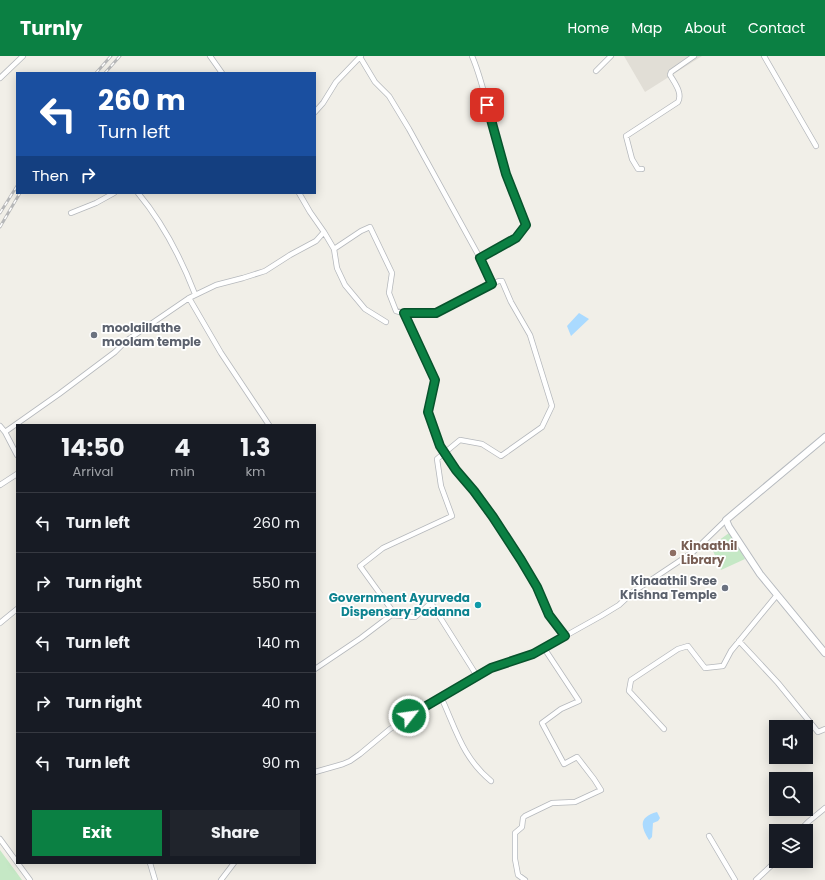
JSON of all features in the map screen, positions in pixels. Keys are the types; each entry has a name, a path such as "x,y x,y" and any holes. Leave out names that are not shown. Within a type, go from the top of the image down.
{"main road":[{"path":"825,437 726,520 728,527 760,574 825,653"}],"street":[{"path":"0,78 23,56"},
{"path":"210,56 221,72"},
{"path":"472,56 491,117 506,174 526,225 516,238 480,258"},
{"path":"596,71 611,56"},
{"path":"642,170 638,169 632,159 626,136 678,102 680,96 670,75 671,72 694,56"},
{"path":"764,56 816,146"},
{"path":"316,111 323,103 336,82 360,57 375,82 389,96 409,129 480,258 492,284"},
{"path":"71,213 96,203 112,194"},
{"path":"139,194 149,206 164,229 183,266 195,294"},
{"path":"301,194 310,212 334,249 337,268 345,285 365,309 386,322"},
{"path":"334,249 361,231 370,227 392,273 389,293 396,311 404,313 436,313 492,284 502,281 511,302 530,335 552,406 542,427 501,456 482,444 460,440 437,459 441,486 452,516 384,548 360,566 394,613 392,615"},
{"path":"16,424 115,352 126,341 195,294 216,285 265,271 290,254 316,242 324,232"},
{"path":"189,298 221,352 268,424"},
{"path":"404,313 435,380 428,412 440,446 456,470 488,510 521,560 537,587 549,615 565,636"},
{"path":"5,432 16,424"},
{"path":"0,426 16,452"},
{"path":"0,485 16,475"},
{"path":"316,772 350,761 390,728 477,676 500,664 533,654 619,605 633,592 693,552 726,520"},
{"path":"664,729 629,691 630,680 678,649 688,646 705,668 723,666 731,651 777,595"},
{"path":"316,668 392,615 415,617 431,603 477,676"},
{"path":"0,623 16,610"},
{"path":"739,641 778,683 818,732 825,729"},
{"path":"525,880 518,875 514,860 515,833 522,827 523,818 552,803 575,802 601,790 577,757 564,764 542,723 561,709 579,702 544,648"},
{"path":"441,697 461,743 476,767 491,781"},
{"path":"806,824 825,808"},
{"path":"709,836 735,880"},
{"path":"0,839 16,861"},
{"path":"18,864 30,880"},
{"path":"150,864 156,880"},
{"path":"221,880 233,864"},
{"path":"756,880 769,868"}],"shaded area":[{"path":"624,56 702,56 645,92"}],"green space":[{"path":"729,533 745,559 721,570 711,546"},
{"path":"0,850 22,880 0,880"}],"water":[{"path":"579,313 589,319 571,336 567,326"},
{"path":"657,812 660,818 658,821 653,823 652,837 649,840 643,826 644,819"}],"railway":[{"path":"97,72 111,56"},
{"path":"106,72 120,56"},
{"path":"0,213 16,188"},
{"path":"0,227 19,194"}],"place":[{"name":"moolaillathe moolam temple","path":"94,335"},
{"name":"Kinaathil Library","path":"673,553"},
{"name":"Kinaathil Sree Krishna Temple","path":"725,588"},
{"name":"Government Ayurveda Dispensary Padanna","path":"478,605"}],"route":[{"path":"409,716 491,668 533,654 565,636 549,615 537,587 493,517 456,470 440,446 428,412 435,380 404,313 436,313 492,284 480,258 516,238 526,225 506,174 487,105"}]}
